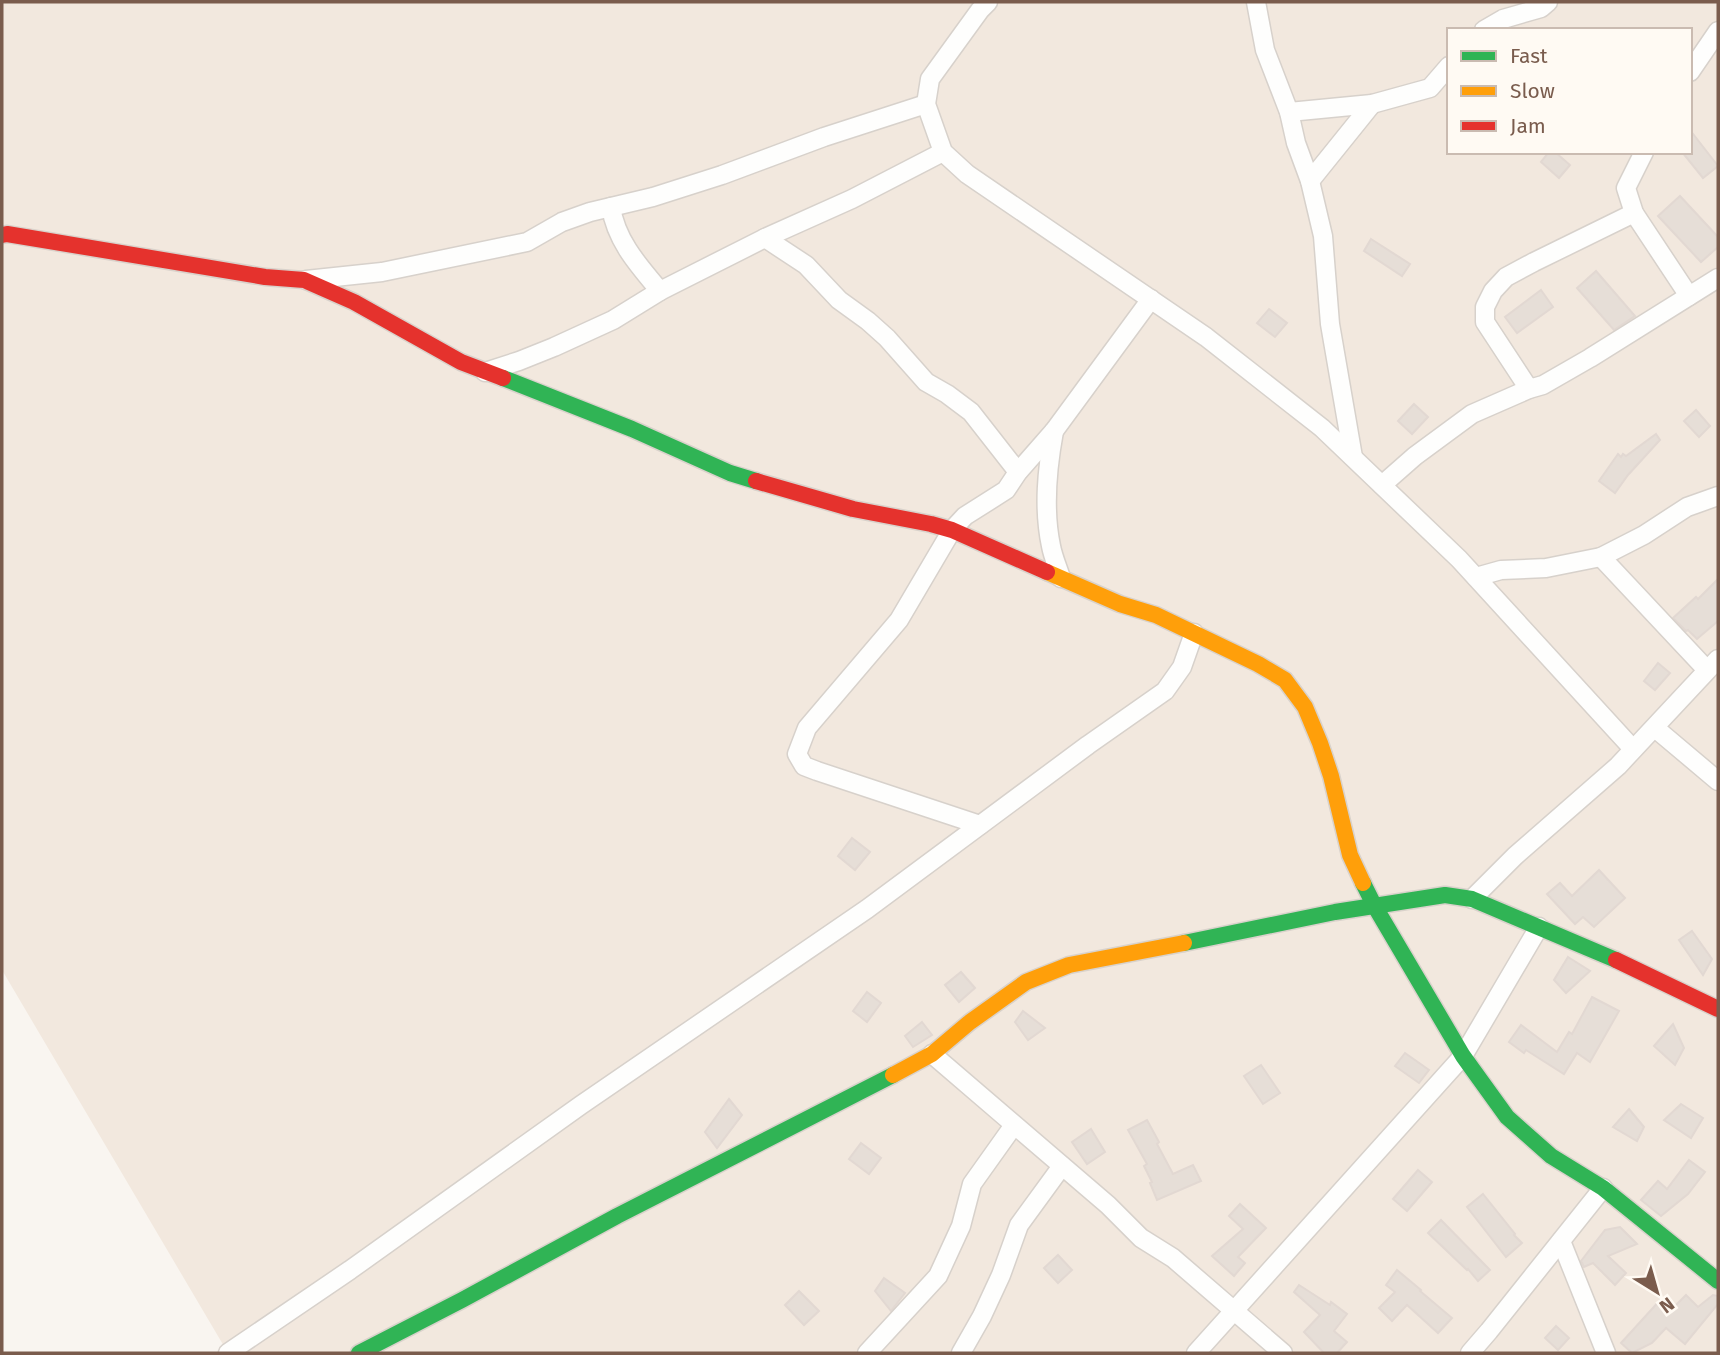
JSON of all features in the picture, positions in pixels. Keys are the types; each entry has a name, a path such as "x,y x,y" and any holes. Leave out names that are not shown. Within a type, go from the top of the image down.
{"street":[{"path":"988,2 930,79 926,104 943,152 967,174 1206,337 1322,428 1476,577 1633,749"},
{"path":"1256,2 1265,50 1289,112 1323,236 1330,324 1353,457"},
{"path":"1487,28 1503,19 1541,8 1548,2"},
{"path":"1692,69 1718,32"},
{"path":"1289,112 1371,104 1430,88 1447,68"},
{"path":"2,235 265,277 304,280 382,272 527,242 562,222 590,212 653,197 722,175 824,137 926,104"},
{"path":"1310,181 1371,104"},
{"path":"485,372 554,347 613,320 660,291 943,152"},
{"path":"1643,154 1626,188 1634,213 1689,296"},
{"path":"611,207 613,219 629,254 660,291"},
{"path":"1529,389 1485,322 1485,307 1493,292 1506,277 1634,213"},
{"path":"765,238 806,265 839,300 887,338 926,382 971,412 1018,472"},
{"path":"1382,485 1415,456 1472,414 1543,385 1718,278"},
{"path":"304,280 354,302 461,362 632,429 730,473 853,509 952,530 1120,604 1156,615 1258,664 1285,680 1305,708 1321,743 1350,855 1374,905 1463,1056 1507,1117 1551,1156 1603,1188 1718,1282"},
{"path":"980,825 804,766 797,754 807,728 899,620 952,530 965,516 1006,490 1054,431 1151,299"},
{"path":"1054,431 1047,472 1046,506 1051,547 1061,578"},
{"path":"1476,577 1501,570 1546,568 1601,557 1644,536 1687,507 1718,496"},
{"path":"1472,899 1515,856 1618,766 1713,665 1601,557"},
{"path":"228,1353 581,1105 867,909 1165,691 1182,667 1194,633"},
{"path":"1654,727 1718,781"},
{"path":"359,1353 617,1216 932,1054 1026,982 1069,965 1374,905 1445,895 1472,899 1595,950 1718,1009"},
{"path":"1196,1353 1463,1056 1539,927"},
{"path":"932,1054 1108,1205 1141,1238 1173,1258 1283,1353"},
{"path":"867,1353 938,1276 961,1226 972,1184 1014,1125"},
{"path":"961,1353 982,1317 1019,1225 1062,1166"},
{"path":"1469,1353 1603,1188"},
{"path":"1561,1241 1606,1353"}],"shaded area":[{"path":"2,2 1718,2 1718,1353 228,1353 2,970"}],"building":[{"path":"1692,133 1718,166 1703,178 1684,154 1692,154"},
{"path":"1547,154 1557,154 1570,165 1559,178 1541,162"},
{"path":"1680,196 1718,237 1718,247 1701,262 1658,216"},
{"path":"1371,239 1410,264 1402,276 1364,251"},
{"path":"1596,271 1635,316 1614,330 1577,288"},
{"path":"1541,290 1553,307 1517,333 1505,317"},
{"path":"1269,309 1287,323 1275,337 1257,323"},
{"path":"1414,404 1428,417 1412,434 1398,421"},
{"path":"1696,410 1710,426 1699,437 1684,421"},
{"path":"1656,434 1660,440 1615,493 1599,481 1618,454 1621,457 1623,454 1626,456"},
{"path":"1718,579 1718,621 1697,639 1673,618"},
{"path":"1658,663 1670,673 1655,690 1644,681"},
{"path":"852,838 870,852 855,870 838,856"},
{"path":"1599,870 1625,898 1594,927 1583,917 1575,924 1547,894 1560,883 1572,896"},
{"path":"1692,931 1712,959 1703,975 1679,940"},
{"path":"1568,957 1590,971 1566,993 1554,980"},
{"path":"961,972 975,988 959,1002 945,985"},
{"path":"867,992 881,1003 867,1022 853,1011"},
{"path":"1592,997 1619,1011 1590,1062 1577,1053 1564,1074 1509,1042 1521,1025 1557,1052 1569,1032 1572,1034"},
{"path":"1023,1011 1045,1028 1028,1040 1015,1022"},
{"path":"922,1022 932,1035 913,1047 905,1036"},
{"path":"1673,1024 1684,1048 1675,1065 1654,1046"},
{"path":"1405,1053 1429,1070 1419,1083 1395,1066"},
{"path":"1261,1065 1280,1093 1263,1104 1244,1076"},
{"path":"729,1099 742,1115 717,1148 705,1132"},
{"path":"1681,1104 1703,1118 1691,1138 1664,1120"},
{"path":"1629,1109 1644,1127 1637,1141 1613,1127"},
{"path":"1147,1120 1173,1174 1193,1165 1201,1181 1157,1200 1144,1166 1147,1164 1128,1130"},
{"path":"1091,1129 1105,1152 1087,1164 1072,1142"},
{"path":"861,1143 881,1158 869,1174 849,1159"},
{"path":"1689,1160 1705,1172 1688,1194 1661,1216 1641,1200 1658,1181 1667,1189"},
{"path":"1418,1170 1432,1182 1407,1211 1393,1199"},
{"path":"1483,1194 1522,1243 1506,1257 1467,1207"},
{"path":"1240,1204 1266,1228 1238,1257 1245,1263 1234,1276 1212,1256 1243,1229 1229,1216"},
{"path":"1441,1220 1490,1270 1478,1281 1428,1233"},
{"path":"1620,1227 1637,1244 1608,1256 1626,1273 1615,1285 1593,1263 1584,1267 1581,1261 1605,1230"},
{"path":"1058,1255 1072,1270 1058,1283 1044,1268"},
{"path":"1397,1270 1452,1318 1438,1333 1407,1305 1392,1321 1379,1308 1395,1292 1386,1285"},
{"path":"884,1278 905,1293 891,1311 875,1291"},
{"path":"1299,1285 1347,1314 1334,1331 1347,1342 1337,1353 1324,1353 1304,1332 1320,1315 1294,1292"},
{"path":"799,1291 819,1311 804,1325 785,1305"},
{"path":"1686,1295 1698,1307 1713,1295 1718,1296 1718,1304 1685,1344 1666,1328 1652,1343 1632,1353 1621,1343 1662,1298 1673,1308"},
{"path":"1556,1326 1569,1338 1558,1350 1545,1338"}],"traffic: fast":[{"path":"503,378 632,429 730,473 756,481"},
{"path":"1363,883 1463,1056 1507,1117 1551,1156 1603,1188 1718,1281"},
{"path":"1184,943 1335,912 1445,895 1472,899 1616,960"},
{"path":"359,1353 617,1216 893,1075"}],"traffic: slow":[{"path":"1047,572 1120,604 1156,615 1258,664 1285,680 1305,707 1320,743 1350,855 1363,883"},
{"path":"893,1075 932,1054 970,1022 1026,982 1069,965 1184,943"}],"traffic: jam":[{"path":"2,235 265,277 304,280 354,302 461,362 503,378"},
{"path":"756,481 853,509 952,530 1047,572"},
{"path":"1616,960 1718,1009"}]}
